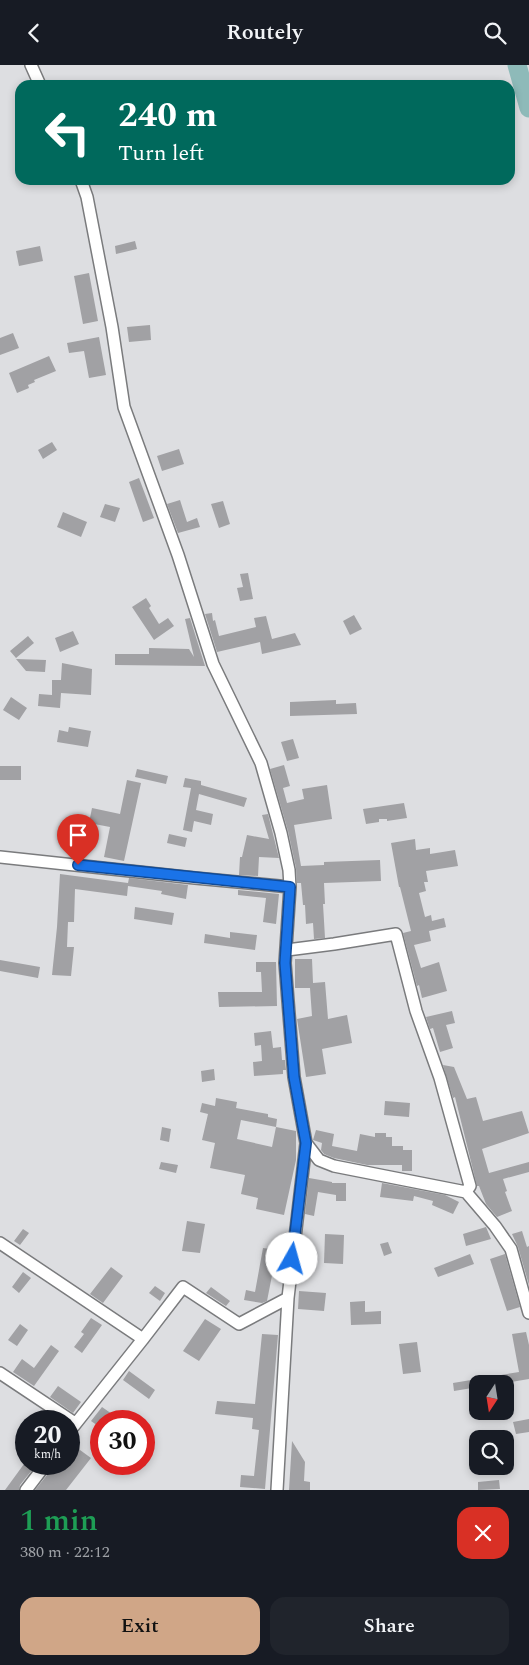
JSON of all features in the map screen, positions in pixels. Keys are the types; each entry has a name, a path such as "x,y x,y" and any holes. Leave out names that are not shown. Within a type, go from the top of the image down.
{"street":[{"path":"31,65 38,80"},
{"path":"83,185 87,197 112,327 124,407 178,555 213,665 261,763 282,833 289,870 290,887 285,963 294,1077 306,1143 288,1298 277,1490"},
{"path":"0,857 290,887"},
{"path":"287,950 396,934 416,1011 440,1078 458,1140 470,1186 466,1192"},
{"path":"306,1143 319,1160 334,1166 466,1192 495,1226 511,1249 529,1313"},
{"path":"0,1243 143,1339"},
{"path":"80,1418 183,1287 239,1324 288,1298"},
{"path":"0,1373 48,1410"},
{"path":"26,1490 38,1475"}],"building":[{"path":"135,241 137,249 116,254 115,246"},
{"path":"40,246 43,261 19,266 16,251"},
{"path":"89,273 98,321 83,324 74,276"},
{"path":"150,325 151,340 129,342 127,327"},
{"path":"13,333 19,348 0,355 0,338"},
{"path":"99,337 106,375 89,378 84,351 69,353 67,343"},
{"path":"49,356 56,371 34,380 35,382 28,385 29,388 17,393 9,373"},
{"path":"52,442 57,450 43,459 38,450"},
{"path":"179,449 184,464 162,471 157,456"},
{"path":"139,478 154,518 143,522 129,482"},
{"path":"180,500 187,522 197,518 200,527 178,533 167,504"},
{"path":"223,501 230,524 219,528 211,504"},
{"path":"105,504 120,508 115,522 100,517"},
{"path":"63,512 87,522 81,537 57,527"},
{"path":"248,573 253,599 240,601 237,588 243,587 240,574"},
{"path":"146,598 151,606 149,608 159,624 168,618 174,626 154,640 132,607"},
{"path":"212,613 219,636 256,627 254,618 266,616 272,639 295,633 301,645 262,654 260,642 217,652 205,614"},
{"path":"354,615 362,629 350,635 343,621"},
{"path":"190,618 205,666 115,665 115,654 149,654 149,648 189,649 194,657 185,619"},
{"path":"73,631 79,644 60,652 55,638"},
{"path":"28,636 34,643 16,658 10,651"},
{"path":"16,659 46,660 45,672 26,671"},
{"path":"62,663 92,669 91,695 61,693 60,708 38,706 39,694 52,695 52,680 61,680"},
{"path":"11,697 27,708 19,720 3,710"},
{"path":"336,700 336,704 356,703 357,714 290,716 290,702"},
{"path":"69,727 91,731 88,747 57,742 59,730 68,732"},
{"path":"293,739 299,758 287,761 281,742"},
{"path":"284,765 290,786 283,788 287,803 304,799 302,789 327,785 332,819 294,825 301,866 324,865 324,862 380,860 381,881 324,883 325,938 314,939 313,923 306,924 301,883 297,883 296,868 288,831 270,769"},
{"path":"0,766 21,766 21,780 0,780"},
{"path":"137,769 168,776 166,784 135,777"},
{"path":"185,778 201,781 201,785 247,798 244,807 199,794 196,810 213,814 211,825 194,821 192,832 183,830 191,788 183,787"},
{"path":"127,780 141,783 124,861 104,857 110,827 89,823 92,808 120,814"},
{"path":"404,803 407,818 387,821 387,819 379,819 379,822 366,824 363,809"},
{"path":"268,814 279,858 259,857 258,876 239,875 240,857 242,857 247,835 269,839 262,815"},
{"path":"169,834 187,838 185,847 167,843"},
{"path":"415,839 416,850 430,848 430,854 455,850 458,866 426,871 428,882 424,882 426,891 419,893 425,917 431,915 432,921 444,918 446,927 429,931 431,941 414,945 421,968 439,962 447,991 422,998 403,933 411,931 399,887 391,843"},
{"path":"60,874 128,883 129,878 188,885 186,899 161,894 162,891 128,886 127,896 75,889 74,922 68,922 67,947 74,947 71,976 52,975"},
{"path":"238,890 279,894 276,924 263,922 266,898 238,895"},
{"path":"135,907 174,913 172,925 134,919"},
{"path":"230,932 257,935 255,950 204,943 205,934 230,938"},
{"path":"295,959 312,959 313,983 325,982 328,1019 347,1015 352,1043 322,1049 326,1074 306,1077 297,1019 312,1016 310,988 295,988"},
{"path":"0,960 40,967 38,978 0,971"},
{"path":"256,962 276,962 277,1006 219,1007 218,992 262,992 261,972 256,972"},
{"path":"452,1011 455,1023 446,1025 453,1048 440,1052 433,1028 430,1029 426,1017"},
{"path":"271,1031 273,1048 281,1047 282,1060 285,1060 286,1070 283,1070 283,1074 254,1076 253,1062 262,1061 261,1045 255,1046 254,1033"},
{"path":"443,1065 454,1067 467,1099 476,1097 483,1121 522,1111 529,1133 482,1149 489,1173 529,1162 529,1172 503,1179 507,1191 505,1192 512,1211 497,1217 486,1204 479,1186 477,1186 455,1097 453,1098"},
{"path":"214,1069 215,1080 202,1082 201,1071"},
{"path":"216,1098 237,1102 236,1108 268,1114 268,1117 277,1119 276,1127 296,1131 296,1160 284,1215 256,1209 258,1198 241,1194 245,1175 210,1168 215,1143 202,1140 208,1114 200,1112 202,1103 215,1106","holes":["241,1120 276,1127 272,1147 237,1139"]},
{"path":"385,1101 410,1103 409,1117 384,1115"},
{"path":"162,1127 171,1129 169,1142 160,1140"},
{"path":"316,1130 334,1134 332,1146 357,1151 360,1134 375,1137 375,1133 386,1133 386,1137 392,1137 392,1146 403,1146 403,1150 412,1150 412,1171 402,1171 402,1165 367,1165 324,1154 321,1150 322,1143 313,1140"},
{"path":"161,1162 178,1165 176,1173 159,1169"},
{"path":"309,1178 332,1183 346,1183 346,1201 336,1201 336,1195 318,1192 314,1216 305,1214"},
{"path":"382,1183 445,1195 459,1202 453,1214 432,1205 433,1201 414,1196 413,1201 380,1197"},
{"path":"187,1221 205,1224 200,1253 182,1251"},
{"path":"486,1227 491,1239 466,1246 463,1234"},
{"path":"23,1229 29,1233 20,1245 14,1241"},
{"path":"522,1231 527,1247 529,1246 529,1285 518,1247 512,1234"},
{"path":"325,1234 344,1235 343,1264 324,1263"},
{"path":"388,1242 392,1253 384,1256 380,1244"},
{"path":"263,1248 277,1250 267,1301 262,1303 244,1300 246,1290 255,1292"},
{"path":"470,1254 474,1264 438,1277 434,1268"},
{"path":"505,1254 520,1307 507,1311 490,1259"},
{"path":"111,1267 123,1276 103,1303 90,1294"},
{"path":"23,1272 31,1278 19,1293 12,1287"},
{"path":"155,1286 165,1293 160,1301 149,1293"},
{"path":"211,1287 230,1301 226,1306 206,1293"},
{"path":"299,1291 326,1293 324,1311 298,1309"},
{"path":"365,1301 365,1312 381,1311 381,1324 351,1325 350,1302"},
{"path":"91,1318 102,1325 82,1353 74,1347 84,1334 81,1332"},
{"path":"205,1319 221,1329 199,1361 183,1351"},
{"path":"20,1324 28,1330 17,1346 8,1340"},
{"path":"526,1332 529,1345 529,1379 514,1382 514,1375 501,1375 519,1372 512,1334"},
{"path":"262,1334 278,1335 265,1489 240,1487 241,1475 254,1476 259,1430 252,1429 253,1418 215,1414 217,1401 255,1404"},
{"path":"417,1342 421,1372 403,1374 399,1344"},
{"path":"51,1345 59,1351 34,1386 13,1372 22,1359 34,1368"},
{"path":"129,1371 155,1390 149,1399 123,1380"},
{"path":"469,1380 469,1388 454,1391 453,1383"},
{"path":"58,1386 81,1402 75,1410 69,1410 50,1397"},
{"path":"529,1419 529,1432 516,1434 513,1422"},
{"path":"292,1441 305,1462 304,1481 310,1482 310,1490 289,1490"},
{"path":"80,1450 90,1459 80,1472"},
{"path":"16,1475 28,1475 20,1485 19,1490 5,1490"},
{"path":"47,1475 78,1475 66,1490 35,1490"},
{"path":"499,1480 500,1489 478,1490 478,1482"}],"waterway":[{"path":"517,65 529,108"}],"route":[{"path":"78,865 290,887 285,963 294,1077 306,1143 292,1259"}]}
